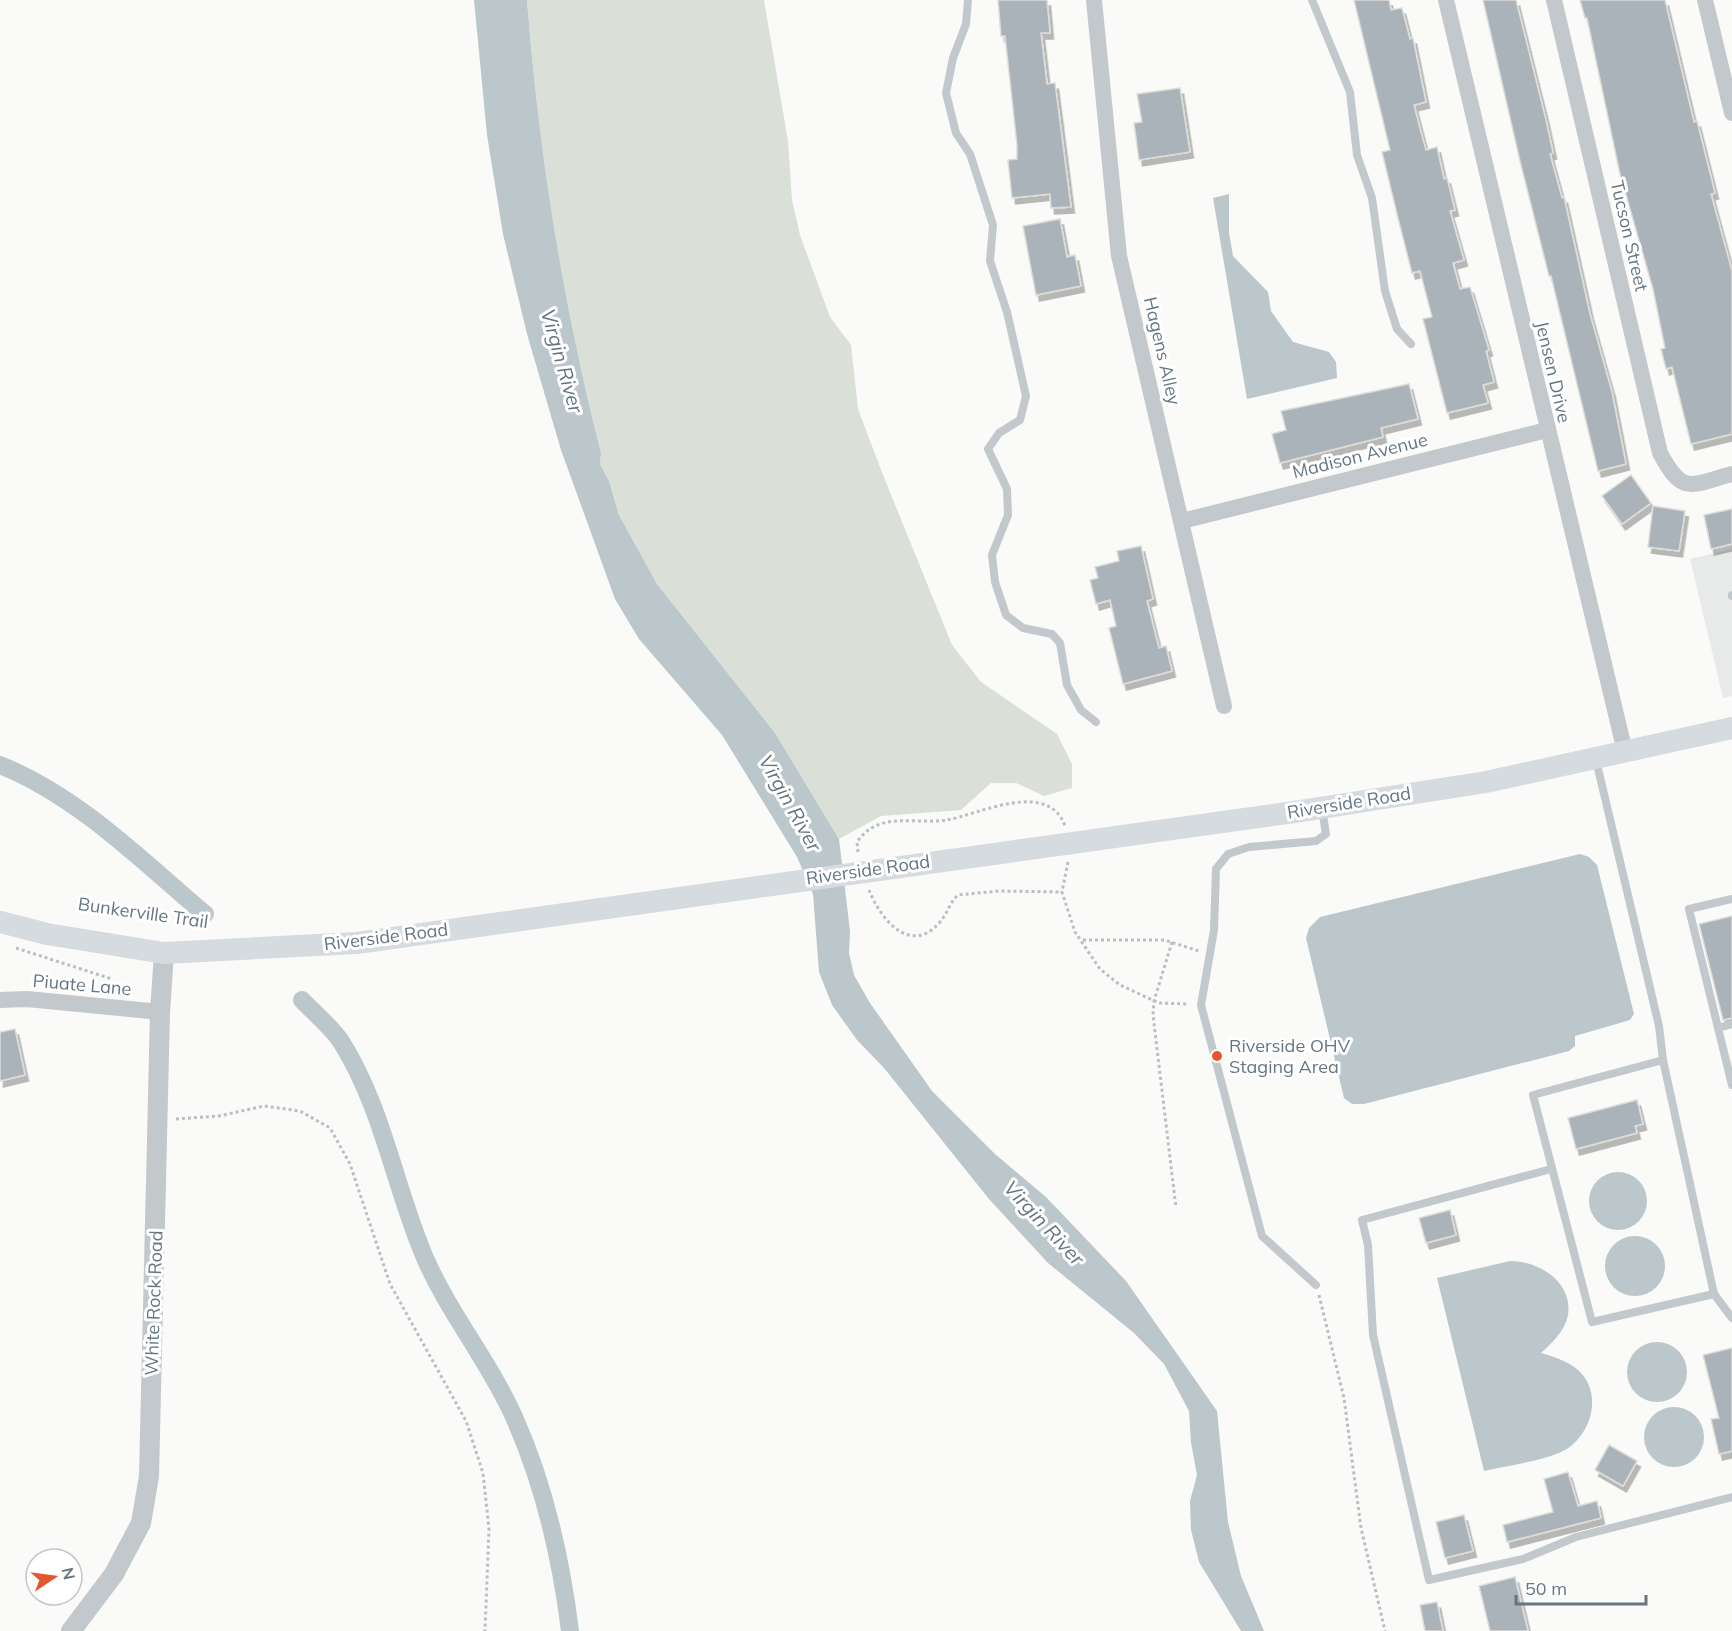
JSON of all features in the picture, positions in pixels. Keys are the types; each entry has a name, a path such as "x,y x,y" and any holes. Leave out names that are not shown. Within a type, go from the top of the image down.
{"main road":[{"name":"Riverside Road","path":"0,921 47,934 164,952 357,943 1148,830 1322,808 1486,782 1732,728"}],"street":[{"name":"Hagens Alley","path":"1094,0 1119,256 1224,706"},
{"name":"Jensen Drive","path":"1446,0 1625,752"},
{"name":"Tucson Street","path":"1554,0 1660,453 1674,478 1690,485 1732,474"},
{"path":"1705,0 1732,113"},
{"name":"Madison Avenue","path":"1182,520 1547,430"},
{"name":"White Rock Road","path":"71,1631 114,1574 141,1523 149,1476 160,1012 164,952"},
{"name":"Piuate Lane","path":"0,1000 27,999 160,1012"}],"lane":[{"path":"968,0 966,24 953,58 946,93 956,133 970,154 993,225 990,261 1007,312 1026,396 1020,420 999,434 988,449 1007,489 1008,506 1008,515 992,555 995,582 1006,615 1023,628 1052,634 1060,643 1067,685 1081,710 1095,722"},
{"path":"1312,0 1350,92 1357,155 1372,198 1385,291 1397,329 1411,344"},
{"path":"1596,759 1659,1026 1663,1060 1714,1294 1732,1318"},
{"path":"1316,1285 1262,1236 1201,1005 1214,930 1216,869 1228,854 1249,847 1316,841 1326,834 1322,808"},
{"path":"1732,899 1689,909 1732,1085"},
{"path":"1718,1028 1732,1024"},
{"path":"1663,1060 1533,1095 1592,1322 1714,1294"},
{"path":"1551,1169 1362,1220 1368,1245 1373,1335 1429,1580 1523,1559 1575,1537 1732,1497"}],"path":[{"path":"1062,892 1076,932 1100,969 1120,985 1154,1000 1201,1005"},
{"path":"1083,940 1172,942 1210,954"},
{"path":"1172,942 1154,1000 1157,1050 1176,1208"},
{"path":"11,947 112,978"},
{"path":"159,1120 219,1116 264,1106 300,1111 330,1128 350,1164 390,1284 466,1420 483,1473 489,1528 486,1631"},
{"path":"1316,1285 1344,1398 1361,1528 1385,1631"}],"shaded area":[{"path":"527,0 764,0 788,141 792,200 800,235 830,317 851,345 858,409 883,475 952,645 981,682 1057,734 1072,764 1072,788 1044,796 1016,783 991,783 961,810 881,816 839,839 775,733 657,584 619,515 609,481 600,464 601,453 575,341 554,228 538,114"},
{"path":"1732,549 1732,696 1723,698 1690,559"}],"water":[{"name":"Virgin River","path":"474,0 527,0 538,115 564,285 601,453 600,464 609,481 619,515 657,584 775,733 839,839 850,931 849,953 854,975 870,1003 932,1091 995,1154 1046,1197 1126,1281 1217,1411 1228,1522 1241,1576 1264,1631 1241,1631 1199,1562 1191,1530 1190,1501 1197,1475 1191,1443 1189,1411 1164,1364 1134,1333 1048,1263 989,1199 884,1068 857,1040 832,1005 819,972 813,894 797,857 722,735 639,639 615,599 561,450 527,334 503,234 487,135"},
{"path":"1229,194 1229,233 1233,256 1268,292 1271,311 1293,342 1329,352 1336,362 1337,378 1247,399 1213,198"},
{"path":"1580,854 1589,857 1597,865 1634,1014 1630,1020 1575,1036 1575,1046 1569,1051 1364,1104 1352,1104 1344,1098 1306,938 1309,928 1320,917"},
{"path":"1612,1172 1624,1172 1639,1180 1647,1195 1647,1207 1639,1222 1624,1230 1612,1230 1597,1222 1589,1207 1589,1195 1597,1180"},
{"path":"1629,1236 1641,1236 1652,1241 1660,1249 1665,1266 1663,1278 1652,1291 1641,1296 1629,1296 1618,1291 1610,1283 1605,1272 1605,1260 1610,1249 1618,1241"},
{"path":"1510,1261 1542,1269 1559,1283 1565,1293 1568,1315 1564,1326 1558,1336 1541,1353 1570,1364 1578,1370 1591,1391 1592,1403 1586,1427 1571,1446 1543,1458 1484,1471 1437,1278"},
{"path":"1657,1342 1674,1347 1682,1355 1687,1372 1682,1389 1674,1397 1657,1402 1640,1397 1632,1389 1627,1372 1632,1355 1640,1347"},
{"path":"1668,1407 1680,1407 1691,1412 1699,1420 1704,1437 1702,1449 1691,1462 1680,1467 1668,1467 1657,1462 1649,1454 1644,1443 1644,1431 1649,1420 1657,1412"}],"building":[{"path":"998,0 1047,0 1050,33 1041,33 1047,84 1055,83 1071,207 1051,208 1050,194 1012,198 1008,160 1017,159 1017,145 1005,36 1001,36"},
{"path":"1354,0 1389,0 1391,10 1402,8 1410,39 1413,38 1426,102 1414,105 1426,150 1437,147 1444,179 1447,178 1455,210 1450,211 1464,260 1453,263 1460,289 1470,287 1489,350 1486,351 1494,382 1483,385 1488,403 1447,413 1423,319 1432,317 1420,271 1412,273 1398,218 1382,152 1390,150"},
{"path":"1483,0 1516,0 1546,120 1553,153 1550,154 1562,198 1564,197 1590,314 1612,392 1626,464 1598,471 1551,276 1549,276 1520,161"},
{"path":"1580,0 1665,0 1694,122 1697,121 1715,193 1711,194 1732,271 1732,434 1691,444 1672,367 1666,369 1661,349 1665,348 1653,289 1620,174 1587,18 1585,18"},
{"path":"1180,88 1190,152 1139,160 1134,123 1142,122 1137,94"},
{"path":"1060,219 1067,257 1075,255 1081,286 1036,295 1023,226"},
{"path":"1409,384 1418,419 1381,428 1383,437 1280,463 1272,434 1286,430 1281,411"},
{"path":"1631,475 1651,503 1622,524 1602,496"},
{"path":"1653,506 1685,511 1679,551 1648,547"},
{"path":"1732,509 1732,544 1711,549 1704,515"},
{"path":"1141,546 1153,599 1147,601 1159,648 1166,646 1172,671 1123,684 1109,628 1116,626 1110,600 1096,604 1090,580 1098,578 1095,567 1119,561 1117,551"},
{"path":"1732,916 1732,1018 1723,1020 1699,924"},
{"path":"15,1029 25,1075 0,1081 0,1032"},
{"path":"1637,1100 1643,1124 1635,1126 1637,1133 1576,1149 1568,1118"},
{"path":"1450,1210 1456,1235 1426,1243 1419,1218"},
{"path":"1732,1348 1732,1451 1719,1454 1711,1419 1719,1418 1703,1355"},
{"path":"1609,1445 1637,1461 1623,1486 1595,1470"},
{"path":"1568,1472 1578,1506 1597,1501 1601,1518 1507,1542 1503,1525 1553,1512 1544,1479"},
{"path":"1464,1515 1473,1551 1445,1558 1436,1522"},
{"path":"1515,1577 1528,1631 1490,1631 1479,1586"},
{"path":"1437,1602 1443,1631 1425,1631 1420,1605"}],"waterway":[{"path":"0,765 29,778 83,812 205,914"},
{"path":"302,1000 338,1037 356,1068 378,1122 425,1258 446,1299 504,1396 525,1442 550,1522 562,1576 570,1631"}],"place":[{"name":"Riverside OHV Staging Area","path":"1217,1056"}]}
